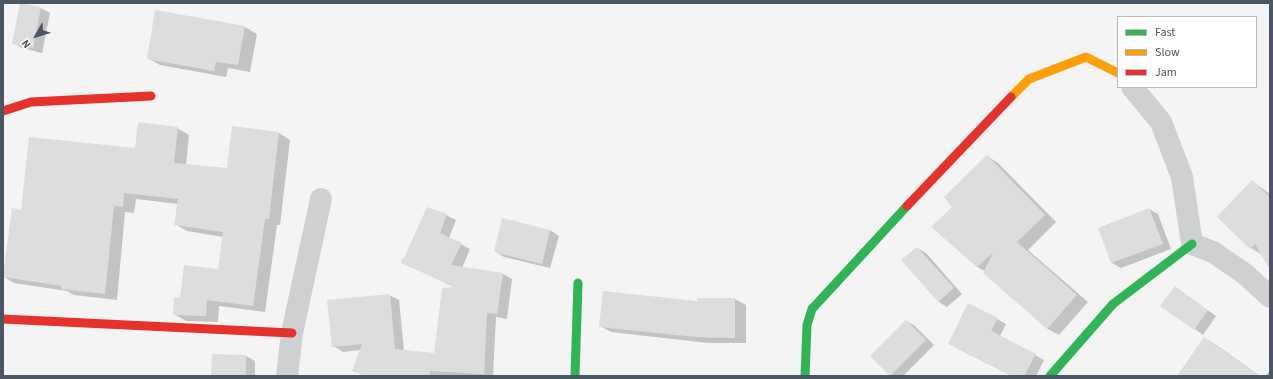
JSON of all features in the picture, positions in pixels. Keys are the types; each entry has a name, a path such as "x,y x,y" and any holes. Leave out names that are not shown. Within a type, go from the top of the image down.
{"street":[{"path":"805,376 807,325 812,309 953,156 1029,79 1086,57 1117,72"},
{"path":"1133,88 1161,122 1179,171 1192,244"},
{"path":"3,111 31,102 151,96"},
{"path":"287,376 292,333 321,198"},
{"path":"1192,244 1213,252 1245,274 1270,297"},
{"path":"1050,376 1113,304 1192,244"},
{"path":"575,376 578,283"},
{"path":"3,318 292,333"}],"building":[{"path":"20,3 41,7 33,48 12,44"},
{"path":"155,10 245,26 238,65 216,62 214,71 147,59"},
{"path":"138,122 178,127 174,163 227,168 232,126 279,132 269,219 265,219 253,306 207,300 206,316 173,315 174,297 180,298 184,265 218,269 223,232 174,225 178,199 124,193 123,207 114,206 105,294 61,289 61,286 3,277 12,208 21,210 29,137 135,148"},
{"path":"987,155 1045,215 1017,242 1077,295 1047,329 983,273 993,253 977,267 931,227 952,207 944,197"},
{"path":"1252,180 1270,197 1270,270 1255,244 1250,249 1217,217"},
{"path":"427,207 447,214 440,233 462,243 451,265 503,273 497,314 487,313 484,374 430,371 430,376 367,376 352,371 362,344 332,347 327,300 390,294 395,349 434,353 442,288 455,287 401,263"},
{"path":"1149,208 1163,244 1111,263 1098,228"},
{"path":"502,218 550,230 542,264 494,252"},
{"path":"917,247 954,288 938,302 901,260"},
{"path":"1175,286 1208,310 1194,330 1160,306"},
{"path":"603,291 697,301 697,298 735,298 735,338 696,337 599,327"},
{"path":"968,303 998,318 991,331 1036,354 1024,376 1012,376 948,344"},
{"path":"906,320 926,340 890,376 870,356"},
{"path":"1204,337 1260,376 1177,376"},
{"path":"212,354 246,355 246,376 211,376"}],"traffic: fast":[{"path":"805,376 807,325 812,309 907,206"},
{"path":"1050,376 1113,304 1192,244"},
{"path":"575,376 578,283"}],"traffic: slow":[{"path":"1011,97 1029,79 1086,57 1117,72"}],"traffic: jam":[{"path":"3,111 31,102 151,96"},
{"path":"907,206 1011,97"},
{"path":"3,319 292,333"}]}
